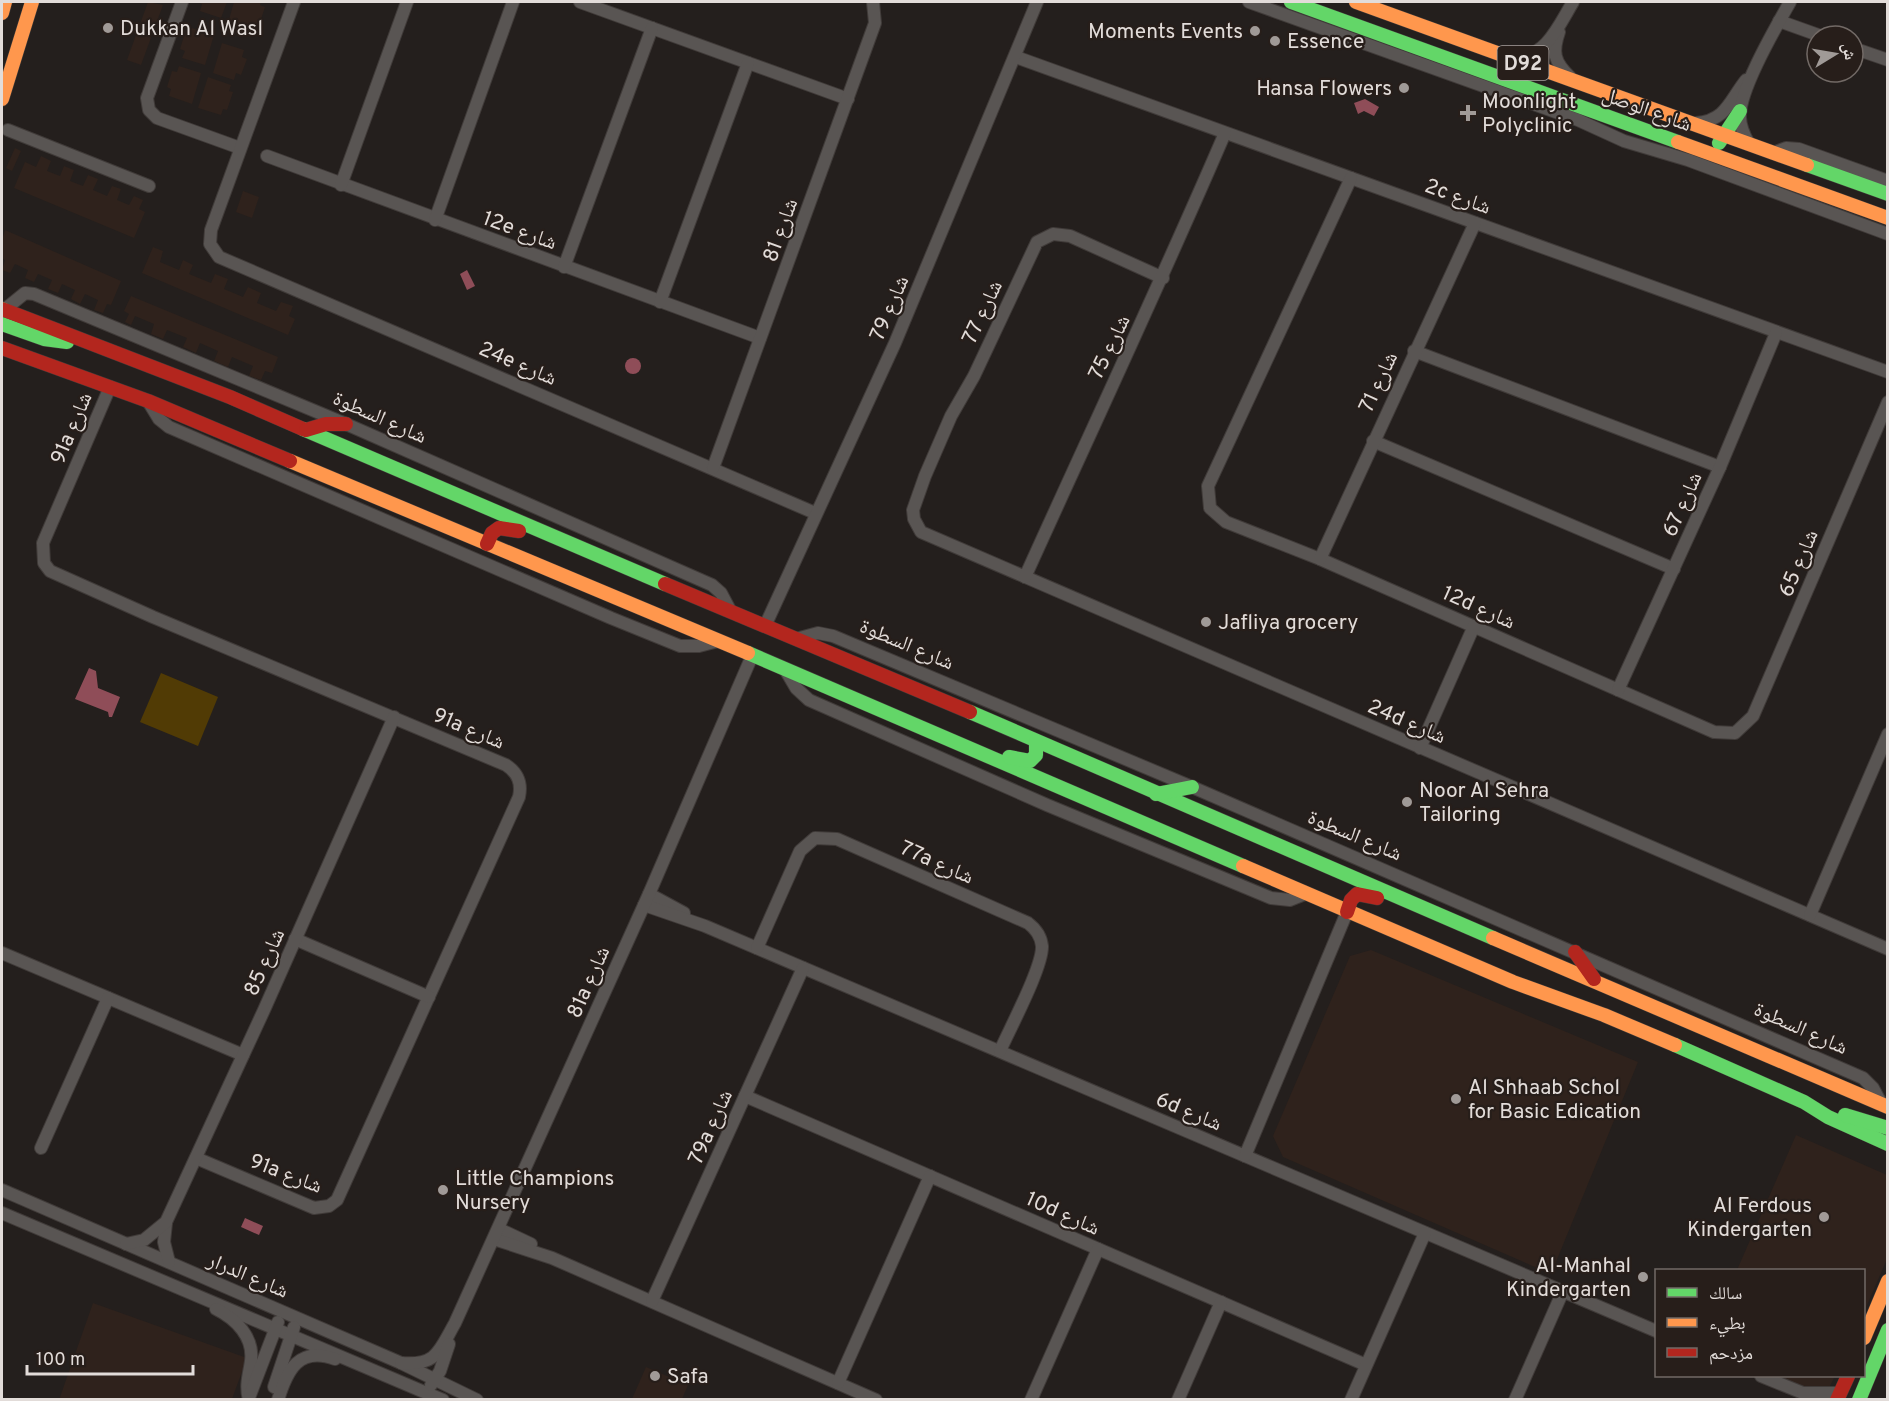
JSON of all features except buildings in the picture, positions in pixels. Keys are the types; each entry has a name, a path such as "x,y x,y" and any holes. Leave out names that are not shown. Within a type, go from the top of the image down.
{"main road":[{"path":"2,13 5,2"},
{"path":"2,99 33,2"},
{"name":"شارع الوصل","path":"1291,2 1887,218"},
{"name":"شارع الوصل","path":"1356,2 1887,194"},
{"path":"1548,95 1587,100 1712,144 1720,142 1740,111"},
{"name":"شارع السطوة","path":"2,309 230,397 306,429 546,535 730,610 1885,1106"},
{"path":"2,324 56,341 79,340"},
{"path":"2,348 148,401 786,671 962,742 991,758 1513,982 1604,1015 1804,1102 1887,1128"},
{"path":"306,429 326,424 346,424"},
{"path":"487,544 490,534 500,526 528,535 546,535"},
{"path":"962,742 983,746 1025,763 1035,758 1036,741"},
{"path":"1156,794 1192,787"},
{"path":"1347,912 1351,897 1361,892 1392,904 1412,903"},
{"path":"1575,952 1585,970 1600,984"},
{"path":"1804,1102 1828,1117 1887,1144"},
{"path":"1804,1102 1828,1126 1887,1153"},
{"path":"1865,1333 1887,1281"},
{"path":"1862,1397 1887,1330"},
{"path":"1840,1398 1848,1377"}],"street":[{"path":"182,2 147,98 149,110 157,118 240,148 294,2"},
{"path":"341,185 407,2"},
{"path":"435,220 513,2"},
{"path":"580,2 848,99"},
{"name":"شارع 79","path":"765,626 895,343 1016,57 1036,2"},
{"path":"1249,2 1578,120 1624,141 1688,160 1887,234"},
{"path":"1503,56 1521,57 1536,53 1547,43 1573,2"},
{"path":"1691,123 1710,121 1720,116 1751,75 1790,2"},
{"name":"شارع 81","path":"713,468 875,22 874,3"},
{"path":"1564,16 1554,54 1558,65 1573,80"},
{"path":"1779,21 1805,30"},
{"path":"564,267 652,28"},
{"path":"1865,52 1887,60"},
{"name":"2c شارع","path":"1016,57 1887,372"},
{"path":"660,302 748,63"},
{"path":"1749,144 1742,129 1740,111 1751,75"},
{"path":"8,130 149,186"},
{"name":"شارع 75","path":"1025,577 1163,278 1226,133"},
{"name":"24e شارع","path":"240,148 211,230 210,244 219,257 815,513"},
{"path":"1772,153 1786,148 1799,148 1887,181"},
{"name":"12e شارع","path":"267,156 435,220 760,338"},
{"name":"12d شارع","path":"1351,178 1208,486 1210,508 1220,519 1320,559 1714,732 1735,734"},
{"name":"شارع 71","path":"1320,559 1475,223"},
{"name":"شارع 77","path":"915,524 913,510 951,416 974,376 1037,242 1053,234 1070,236 1163,278"},
{"name":"شارع السطوة","path":"2,309 25,293 34,294 346,424 712,585 721,593 730,610"},
{"name":"شارع 67","path":"1618,690 1720,467 1776,333"},
{"path":"1414,351 1720,467"},
{"name":"91a شارع","path":"110,387 43,543 41,553 50,571 153,617 506,765 512,769 520,782 519,797 340,1196 334,1204 324,1208 314,1208 196,1158"},
{"path":"148,401 156,415 169,427 611,618 680,646 699,646 718,641"},
{"name":"شارع 65","path":"1735,734 1753,716 1887,402"},
{"path":"1373,441 1674,569"},
{"name":"24d شارع","path":"915,524 925,535 1887,949"},
{"path":"1420,748 1474,626"},
{"name":"شارع السطوة","path":"796,639 818,633 833,636 1192,787 1863,1078 1885,1106"},
{"name":"81a شارع","path":"401,1363 416,1364 436,1356 455,1323 646,900 752,656"},
{"path":"786,671 796,688 809,700 1047,805 1271,898 1284,901 1305,894"},
{"name":"شارع 85","path":"169,1263 164,1242 166,1222 394,717"},
{"path":"1810,915 1887,734"},
{"name":"77a شارع","path":"757,948 800,851 815,838 837,839 1028,923 1036,930 1041,939 1040,958 1000,1052"},
{"name":"6d شارع","path":"646,900 1655,1331"},
{"path":"1245,1156 1347,912"},
{"path":"295,939 429,997"},
{"path":"2,953 243,1055"},
{"name":"79a شارع","path":"652,1301 803,968"},
{"path":"41,1148 108,998"},
{"name":"10d شارع","path":"745,1096 1366,1365"},
{"path":"838,1383 930,1176"},
{"name":"شارع الدرار","path":"2,1190 401,1363 477,1400"},
{"name":"شارع الدرار","path":"2,1213 276,1327 443,1400"},
{"name":"شارع 85","path":"126,1244 144,1240 166,1222"},
{"path":"1351,1400 1425,1233"},
{"path":"496,1234 537,1247 552,1258 876,1400"},
{"path":"1031,1400 1098,1249"},
{"path":"1515,1400 1563,1291"},
{"path":"190,1292 232,1318 245,1334 251,1351 246,1384 249,1400"},
{"path":"1178,1400 1221,1302"},
{"path":"249,1400 282,1312"},
{"path":"270,1400 298,1318"},
{"name":"81a شارع","path":"436,1380 455,1323"},
{"path":"278,1400 289,1370 308,1356 322,1355 350,1365 366,1366"},
{"path":"1763,1377 1806,1396 1840,1398"},
{"path":"414,1389 429,1385 436,1380"}],"shaded area":[{"path":"148,2 163,5 141,65 127,60"},
{"path":"197,2 227,2 221,18 200,11 202,4"},
{"path":"234,2 261,2 260,5 265,7 259,25 255,24 252,31 228,23"},
{"path":"192,28 214,35 205,65 182,58 185,51 180,49 185,33 189,34"},
{"path":"222,43 244,50 242,57 247,59 241,75 236,73 234,80 213,73"},
{"path":"179,66 201,73 192,104 169,96 171,89 167,87 172,71 177,72"},
{"path":"208,77 231,85 229,91 233,92 227,110 223,109 221,115 198,108"},
{"path":"1365,99 1379,107 1374,116 1364,111 1358,114 1354,103"},
{"path":"15,148 21,151 12,171 6,168"},
{"path":"41,156 51,161 47,171 60,176 64,166 74,170 70,181 83,186 88,175 98,179 93,190 107,196 112,186 121,189 117,200 129,205 134,196 143,200 139,209 145,212 134,238 14,188 25,162 36,167"},
{"path":"243,191 259,197 252,218 236,212"},
{"path":"5,230 121,281 111,305 107,304 103,313 94,310 98,300 85,294 80,304 71,299 75,290 62,284 58,293 48,289 52,280 38,274 34,282 25,278 28,270 15,264 10,273 2,270 5,260 2,258 2,240"},
{"path":"153,247 163,251 160,262 179,270 183,260 193,265 189,274 211,283 215,274 228,279 224,289 243,297 248,287 261,293 257,303 276,311 281,302 293,306 289,316 295,319 288,335 142,273"},
{"path":"467,270 475,286 467,290 460,274"},
{"path":"131,296 278,357 272,373 265,371 261,380 249,376 253,366 232,357 228,367 214,361 218,351 200,343 196,353 183,347 187,338 167,330 163,339 151,334 154,324 135,316 131,325 125,322 129,314 124,311"},
{"path":"633,358 641,366 633,374 625,366"},
{"path":"89,668 96,671 98,688 120,697 112,717 109,717 108,712 75,699"},
{"path":"161,673 218,697 198,746 140,722"},
{"name":"Al Shhaab Schol for Basic Edication","path":"1371,950 1638,1062 1551,1274 1283,1157 1273,1136 1350,956"},
{"name":"Al Ferdous Kindergarten","path":"1796,1135 1887,1175 1887,1259 1865,1310 1865,1269 1737,1269"},
{"path":"245,1218 263,1226 259,1235 241,1227"},
{"path":"93,1303 247,1358 232,1399 59,1400"},
{"name":"Safa","path":"646,1367 688,1385 682,1399 632,1399"},
{"path":"1779,1377 1834,1377 1829,1388 1815,1392"}],"traffic: fast":[{"path":"1291,2 1678,142"},
{"path":"1719,143 1740,111"},
{"path":"1807,165 1888,194"},
{"path":"2,324 44,339 67,342"},
{"path":"303,429 665,584"},
{"path":"748,653 1243,866"},
{"path":"970,712 1493,938"},
{"path":"1009,757 1030,761 1036,755 1036,741"},
{"path":"1156,794 1192,787"},
{"path":"1675,1045 1804,1102 1828,1117 1888,1144"},
{"path":"1845,1115 1888,1128"},
{"path":"1859,1400 1888,1330"}],"traffic: slow":[{"path":"2,13 5,2"},
{"path":"2,99 32,2"},
{"path":"1356,2 1807,165"},
{"path":"1678,142 1888,218"},
{"path":"290,461 748,653"},
{"path":"1243,866 1513,982 1604,1015 1675,1045"},
{"path":"1493,938 1888,1107"},
{"path":"1865,1336 1888,1281"}],"traffic: jam":[{"path":"2,309 230,397 303,429"},
{"path":"2,348 148,401 290,461"},
{"path":"306,430 326,424 346,424"},
{"path":"487,544 492,533 499,528 519,531"},
{"path":"665,584 970,712"},
{"path":"1347,912 1351,900 1357,894 1377,898"},
{"path":"1575,952 1594,979"},
{"path":"1837,1400 1848,1377"}],"place":[{"name":"Dukkan Al Wasl","path":"108,28"},
{"name":"Moments Events","path":"1255,31"},
{"name":"Essence","path":"1275,41"},
{"name":"Hansa Flowers","path":"1404,88"},
{"name":"Moonlight Polyclinic","path":"1468,113"},
{"name":"Jafliya grocery","path":"1206,622"},
{"name":"Noor Al Sehra Tailoring","path":"1407,802"},
{"name":"Al Shhaab Schol for Basic Edication","path":"1456,1099"},
{"name":"Little Champions Nursery","path":"443,1190"},
{"name":"Al Ferdous Kindergarten","path":"1824,1217"},
{"name":"Al-Manhal Kindergarten","path":"1643,1277"},
{"name":"Safa","path":"655,1376"}]}
